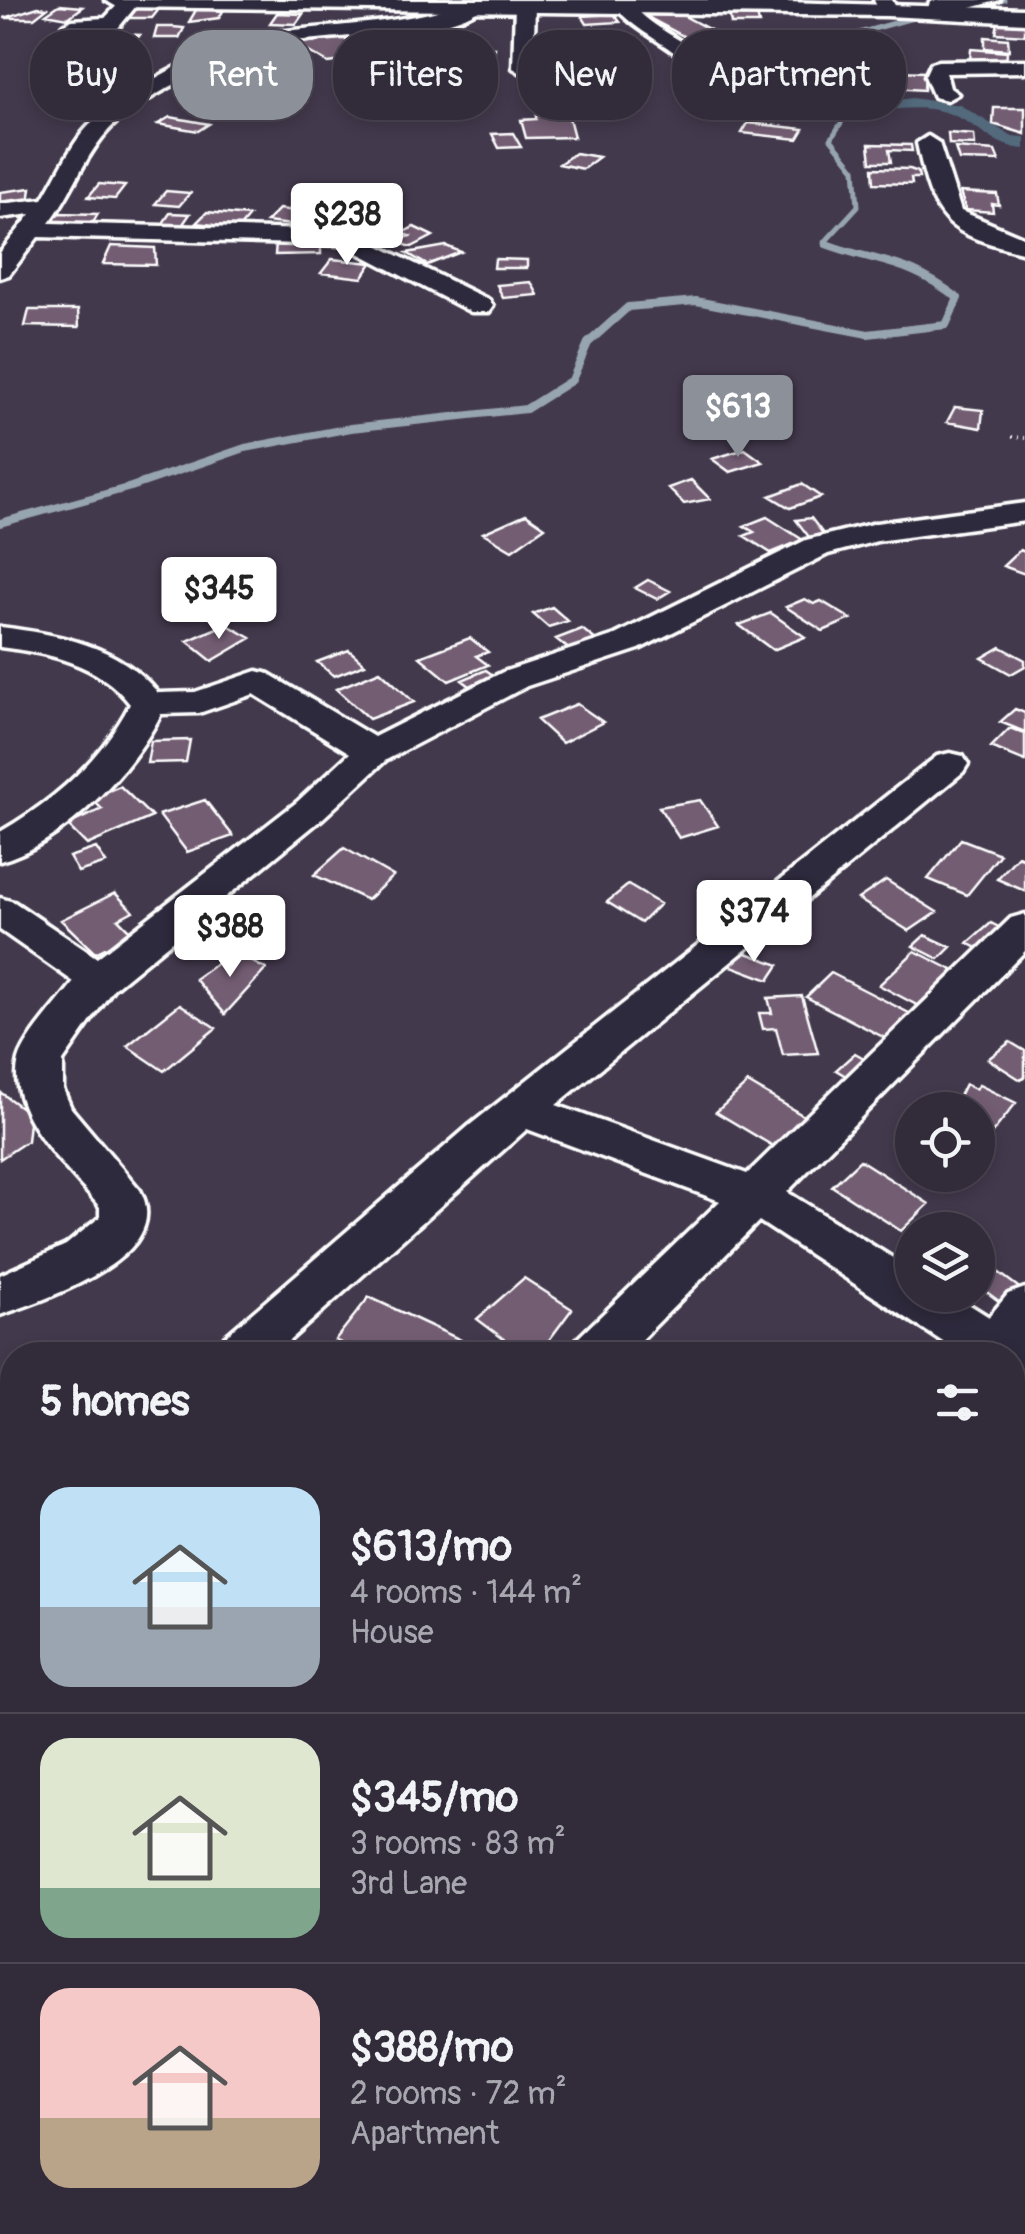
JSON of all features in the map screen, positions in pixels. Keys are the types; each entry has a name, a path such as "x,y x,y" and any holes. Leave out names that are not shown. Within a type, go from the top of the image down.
{"main road":[{"path":"117,0 474,6 885,5 1025,16"}],"street":[{"path":"72,26 111,24 132,0"},
{"path":"936,12 936,6 946,3 991,0"},
{"path":"620,3 638,22 672,42"},
{"path":"530,30 534,4"},
{"path":"0,270 51,205 98,128 134,101 217,58 278,37 441,18 474,6"},
{"path":"947,94 941,93 938,68 1025,66"},
{"path":"928,143 944,210 953,221 1025,246"},
{"path":"0,210 51,205"},
{"path":"31,230 348,238 480,306"},
{"path":"0,1295 70,1268 106,1245 124,1222 123,1203 51,1115 41,1089 41,1059 98,979 310,810 373,752 515,680 627,642 817,547 876,532 1025,512"},
{"path":"0,638 70,649 135,682 148,704"},
{"path":"148,704 199,702 257,681 373,752"},
{"path":"0,849 56,814 98,775 135,733 148,704"},
{"path":"254,1342 520,1109 950,764"},
{"path":"0,911 98,979"},
{"path":"606,1342 672,1272 757,1196 1025,928"},
{"path":"520,1109 757,1196 895,1283"},
{"path":"945,1312 998,1342"}],"path":[{"path":"1012,437 1025,438"}],"building":[{"path":"59,5 83,7 68,18 46,14"},
{"path":"38,7 47,8 34,18 4,18"},
{"path":"135,7 160,8 152,18 127,18"},
{"path":"669,8 710,30 672,30 640,13"},
{"path":"196,10 223,11 219,18 189,22"},
{"path":"277,13 303,14 296,24 270,23"},
{"path":"729,13 757,14 759,24 731,24"},
{"path":"614,14 620,22 587,24 582,16"},
{"path":"998,22 1025,24 1025,35 996,33"},
{"path":"157,27 184,28 172,30 172,38 154,38"},
{"path":"985,37 1008,39 1009,50 985,48"},
{"path":"333,38 333,62 313,54 313,41"},
{"path":"971,49 1007,52 1006,62 970,60"},
{"path":"906,71 925,72 924,90 906,89"},
{"path":"994,108 1025,108 1025,134 993,124"},
{"path":"170,117 209,124 198,131 158,124"},
{"path":"521,120 570,120 574,137 526,138"},
{"path":"748,123 804,129 798,139 742,133"},
{"path":"513,133 521,147 499,148 492,134"},
{"path":"948,133 974,135 975,145 949,144"},
{"path":"869,144 911,145 912,151 889,150 891,162 871,162"},
{"path":"955,148 995,151 999,161 959,160"},
{"path":"575,153 599,157 583,169 559,164"},
{"path":"873,168 910,169 918,172 919,178 911,178 912,184 874,183"},
{"path":"99,184 125,186 115,199 88,197"},
{"path":"31,188 29,203 0,207 0,192"},
{"path":"166,191 190,193 179,206 155,204"},
{"path":"960,192 997,194 999,205 992,204 993,212 966,210"},
{"path":"327,201 354,204 340,219 312,216"},
{"path":"279,209 305,212 292,225 266,222"},
{"path":"207,212 249,216 239,228 196,223"},
{"path":"57,213 98,214 92,224 51,223"},
{"path":"170,213 190,214 181,227 161,226"},
{"path":"371,215 399,224 379,233 351,224"},
{"path":"414,227 433,236 412,247 396,242 410,236 402,233"},
{"path":"321,241 321,254 275,255 276,242"},
{"path":"111,246 155,248 156,265 103,264"},
{"path":"446,246 461,252 427,265 407,253"},
{"path":"332,259 372,263 362,278 321,273"},
{"path":"495,259 527,260 527,268 494,268"},
{"path":"531,282 538,295 503,298 497,285"},
{"path":"29,310 78,310 79,327 25,326"},
{"path":"955,407 983,410 981,428 947,422"},
{"path":"745,449 763,462 730,472 712,459"},
{"path":"691,480 710,499 684,504 668,488"},
{"path":"802,484 821,497 790,508 770,496"},
{"path":"526,514 545,527 512,550 483,533"},
{"path":"767,517 803,540 771,553 744,536 754,532 744,526"},
{"path":"811,518 824,535 809,537 796,520"},
{"path":"1020,550 1025,552 1025,574 1003,566"},
{"path":"648,580 670,591 657,599 635,588"},
{"path":"805,599 814,604 821,601 851,619 823,631 786,607"},
{"path":"552,607 568,621 548,627 533,614"},
{"path":"771,613 805,637 773,650 739,625"},
{"path":"226,624 251,638 212,661 187,641"},
{"path":"582,629 601,644 575,654 556,639"},
{"path":"470,638 488,652 476,656 488,665 449,681 420,657"},
{"path":"1001,647 1025,660 1025,666 1011,674 982,658"},
{"path":"349,650 365,664 334,676 317,662"},
{"path":"486,670 504,683 478,692 462,680"},
{"path":"380,671 414,702 369,719 336,689"},
{"path":"577,704 603,722 562,743 537,720"},
{"path":"1015,709 1025,713 1025,732 1000,722"},
{"path":"1010,728 1025,734 1025,761 991,747"},
{"path":"190,740 186,762 147,763 151,741"},
{"path":"120,786 152,817 87,845 67,825 102,809 91,798"},
{"path":"205,800 233,836 187,852 159,815"},
{"path":"700,800 718,826 679,838 659,807"},
{"path":"961,839 1000,854 967,895 928,879"},
{"path":"96,848 106,863 78,872 69,857"},
{"path":"344,848 393,876 367,900 314,875"},
{"path":"1018,856 1025,859 1025,891 997,879"},
{"path":"886,880 937,912 909,931 858,899"},
{"path":"628,885 660,904 641,923 607,902"},
{"path":"115,893 133,911 118,919 133,934 95,953 61,920"},
{"path":"991,923 1012,934 989,954 968,943"},
{"path":"925,935 951,947 939,959 913,946"},
{"path":"915,951 964,976 928,1011 879,985"},
{"path":"233,952 266,969 225,1014 195,979"},
{"path":"744,952 779,965 769,980 726,964"},
{"path":"831,973 911,1014 887,1039 806,997"},
{"path":"802,996 818,1053 783,1055 776,1028 763,1029 759,1013 772,1013 768,998"},
{"path":"180,1004 216,1028 164,1071 127,1046"},
{"path":"1010,1042 1025,1051 1025,1077 1021,1080 988,1059"},
{"path":"855,1053 878,1066 859,1084 836,1070"},
{"path":"748,1083 809,1119 778,1149 716,1112"},
{"path":"965,1084 993,1092 961,1092"},
{"path":"0,1092 30,1114 27,1141 0,1159"},
{"path":"995,1093 1016,1103 995,1129"},
{"path":"860,1160 895,1182 895,1192 910,1192 929,1204 921,1212 895,1212 895,1227 832,1186"},
{"path":"998,1272 1025,1292 1008,1308 995,1298"},
{"path":"524,1278 572,1309 548,1342 508,1342 477,1319"},
{"path":"369,1297 461,1340 339,1342 335,1340"}],"waterway":[{"path":"970,7 1004,0"},
{"path":"833,246 824,243 858,206 855,169 831,139 873,72 852,35 927,14"},
{"path":"906,104 954,109 1004,140 1025,143"},
{"path":"0,523 131,487 245,448 351,428 526,409 572,380 588,343 628,307 696,301 868,334 946,325 958,298 939,285 908,269 826,244"}]}
